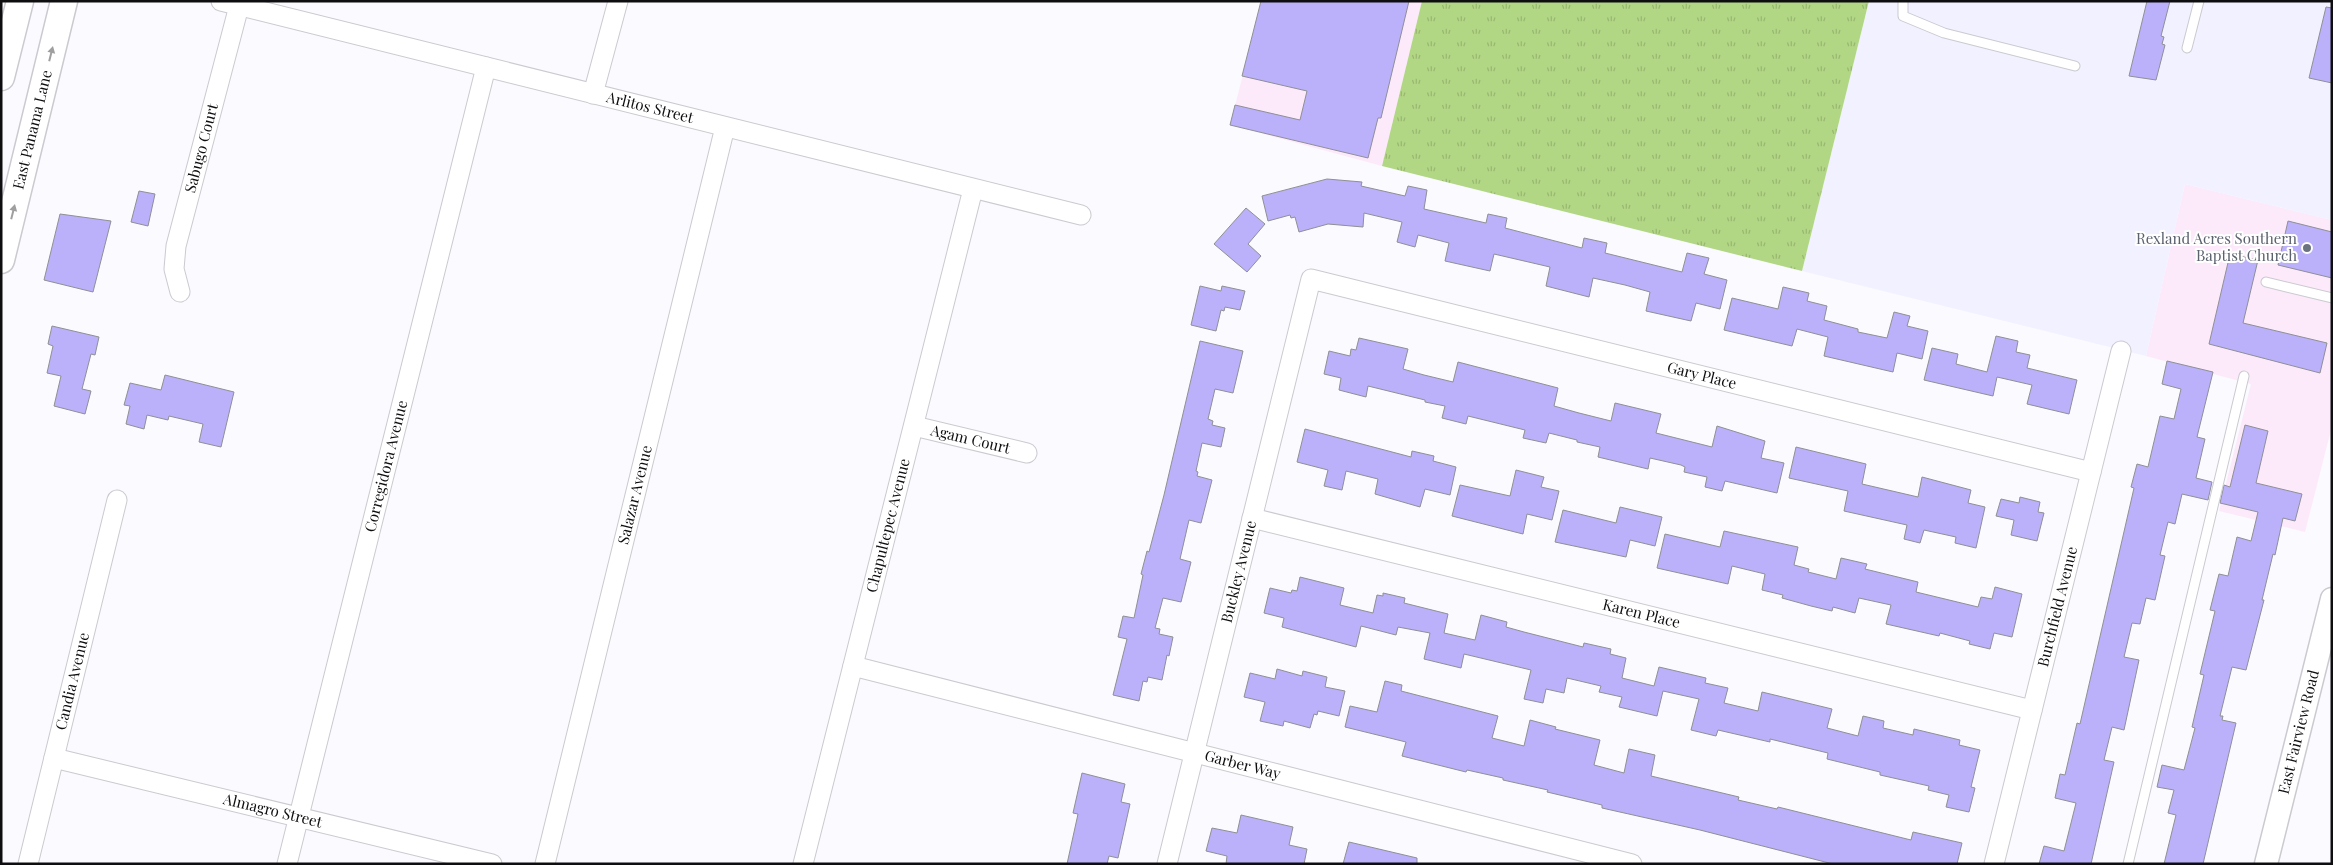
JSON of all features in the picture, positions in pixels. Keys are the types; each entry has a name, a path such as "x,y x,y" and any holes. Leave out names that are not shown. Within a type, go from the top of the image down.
{"main road":[{"path":"1,76 20,1"},
{"name":"East Panama Lane","path":"1,260 64,1"}],"street":[{"path":"593,94 618,1"},
{"name":"Arlitos Street","path":"230,4 1081,216"},
{"name":"Sabugo Court","path":"180,292 174,269 176,246 230,4"},
{"name":"Corregidora Avenue","path":"287,864 486,67"},
{"name":"Salazar Avenue","path":"545,864 725,127"},
{"name":"Chapultepec Avenue","path":"803,864 973,189"},
{"name":"Gary Place","path":"1312,279 2091,472"},
{"name":"Buckley Avenue","path":"1167,864 1312,279"},
{"name":"Burchfield Avenue","path":"1994,864 2121,351"},
{"name":"Agam Court","path":"914,426 1027,453"},
{"name":"Candia Avenue","path":"28,864 117,500"},
{"name":"Karen Place","path":"1252,518 2032,710"},
{"name":"East Fairview Road","path":"2266,864 2332,599"},
{"name":"Garber Way","path":"853,666 1632,864"},
{"name":"Almagro Street","path":"54,758 492,864"}],"lane":[{"path":"1903,1 1903,16 1944,33 2075,66"},
{"path":"2187,48 2199,1"},
{"path":"2266,282 2332,298"},
{"path":"2128,864 2244,376"}],"shaded area":[{"path":"1262,1 1422,1 1382,166 1230,125"},
{"path":"1869,1 2332,1 2332,220 2185,184 2146,356 1802,271"},
{"path":"2185,184 2332,220 2332,426 2305,532 2219,511 2251,384 2146,356"}],"green space":[{"path":"1422,1 1869,1 1802,271 1382,166"}],"building":[{"path":"1261,1 1409,1 1381,118 1378,118 1368,158 1230,125 1235,105 1300,120 1307,91 1242,76"},
{"path":"2147,1 2170,1 2161,36 2164,37 2162,44 2165,45 2156,80 2129,76"},
{"path":"2326,7 2332,8 2332,83 2309,78"},
{"path":"1327,179 1362,182 1361,186 1405,196 1408,186 1427,190 1424,209 1486,223 1488,214 1507,218 1505,228 1582,248 1584,238 1607,243 1605,253 1682,272 1687,253 1709,258 1704,274 1727,280 1720,309 1696,303 1691,321 1646,311 1650,292 1625,285 1593,278 1589,297 1546,286 1550,267 1494,254 1490,271 1445,261 1449,243 1418,235 1415,247 1397,242 1402,222 1364,213 1363,227 1328,224 1299,232 1295,217 1291,218 1290,215 1268,221 1262,196"},
{"path":"139,191 155,194 148,226 131,222"},
{"path":"1246,208 1265,224 1248,244 1261,256 1247,272 1214,244"},
{"path":"60,214 111,221 93,292 44,280"},
{"name":"Rexland Acres Southern Baptist Church","path":"2288,221 2332,232 2332,278 2278,265"},
{"path":"2230,254 2258,260 2243,323 2327,343 2320,373 2209,344"},
{"path":"1200,286 1221,291 1222,286 1245,291 1240,310 1225,307 1224,311 1221,310 1216,331 1191,325"},
{"path":"1783,287 1809,293 1807,301 1827,306 1824,320 1858,329 1858,332 1887,338 1894,312 1910,316 1907,326 1928,331 1922,359 1897,353 1893,372 1824,356 1828,337 1797,329 1792,346 1724,330 1732,298 1778,309"},
{"path":"52,326 99,337 95,355 91,354 82,389 91,391 85,414 54,406 61,376 47,373 53,346 48,344"},
{"path":"1996,336 2018,341 2016,352 2030,355 2027,368 2077,380 2069,414 2027,404 2032,385 1997,377 1993,396 1924,380 1932,348 1958,354 1956,364 1987,372"},
{"path":"1359,338 1408,349 1403,369 1424,375 1453,382 1458,362 1558,388 1554,406 1579,413 1611,421 1615,403 1661,414 1656,433 1712,447 1717,426 1765,441 1761,458 1784,463 1777,493 1725,481 1722,491 1705,487 1707,477 1684,472 1685,467 1681,465 1650,458 1648,469 1598,457 1600,447 1549,433 1546,443 1523,438 1525,430 1468,416 1466,424 1442,418 1445,406 1425,402 1425,400 1368,386 1366,397 1339,390 1341,378 1324,374 1329,351 1350,356 1351,349 1356,350"},
{"path":"1200,341 1243,351 1233,393 1215,389 1208,419 1213,421 1212,425 1225,428 1221,447 1202,443 1196,471 1198,472 1197,476 1212,480 1201,523 1189,520 1180,559 1191,562 1181,602 1163,598 1155,628 1160,629 1159,634 1173,637 1162,680 1148,677 1147,682 1143,681 1139,701 1113,695 1127,639 1118,637 1123,616 1134,618 1143,575 1141,574 1147,551 1149,552 1164,495"},
{"path":"2167,361 2213,372 2197,437 2205,439 2196,478 2212,482 2208,500 2182,494 2175,524 2168,522 2160,555 2165,556 2155,600 2146,598 2140,624 2132,623 2124,657 2139,660 2124,730 2112,727 2104,760 2114,762 2091,864 2039,864 2044,846 2064,851 2076,803 2055,798 2060,774 2065,775 2077,723 2080,724 2134,488 2131,487 2137,464 2148,467 2160,416 2174,419 2181,389 2162,384"},
{"path":"165,375 234,392 221,447 199,442 203,424 169,416 168,420 147,415 144,429 126,424 130,406 124,405 130,383 161,390"},
{"path":"2245,425 2268,431 2256,483 2302,494 2295,521 2283,518 2246,670 2232,667 2220,716 2223,716 2222,720 2236,723 2203,864 2164,864 2176,815 2168,813 2174,790 2157,787 2162,765 2184,770 2195,728 2192,727 2204,675 2200,674 2215,611 2210,610 2219,574 2228,576 2237,537 2251,541 2258,512 2220,503 2224,485 2230,487"},
{"path":"1305,429 1411,457 1412,451 1434,456 1433,461 1456,467 1450,495 1425,489 1420,507 1375,494 1378,479 1346,471 1342,490 1324,486 1328,470 1297,462"},
{"path":"1796,447 1866,464 1862,484 1918,497 1922,477 1971,490 1968,503 1985,507 1976,548 1955,543 1956,537 1924,530 1920,543 1904,539 1907,525 1844,511 1848,491 1789,478"},
{"path":"1516,470 1544,477 1541,487 1559,491 1552,520 1527,514 1523,534 1452,516 1460,485 1510,496"},
{"path":"2020,497 2040,502 2038,512 2044,513 2037,541 2011,535 2014,520 1996,516 2001,499 2019,503"},
{"path":"1620,507 1662,517 1655,546 1630,540 1626,557 1555,542 1563,510 1616,523"},
{"path":"1724,531 1798,547 1794,565 1809,569 1808,572 1836,579 1841,558 1867,564 1865,569 1918,582 1916,592 1978,607 1981,597 1992,599 1995,587 2022,594 2012,637 1994,633 1990,649 1969,644 1970,641 1940,633 1939,636 1886,624 1891,605 1859,598 1855,613 1833,607 1832,611 1811,606 1782,598 1783,595 1762,590 1765,574 1732,566 1728,584 1657,568 1665,534 1720,547"},
{"path":"1300,577 1344,588 1340,605 1373,613 1377,595 1383,596 1383,593 1405,598 1404,603 1448,614 1444,633 1475,640 1481,615 1507,622 1506,627 1524,632 1583,647 1584,643 1611,649 1610,654 1626,658 1622,678 1654,686 1659,667 1706,678 1705,683 1728,688 1724,703 1758,711 1762,692 1832,709 1827,728 1858,736 1863,716 1884,721 1883,728 1913,735 1914,729 1960,740 1959,745 1980,750 1971,787 1975,788 1969,812 1946,807 1949,795 1928,790 1929,786 1880,775 1880,772 1827,759 1828,753 1770,739 1770,742 1718,730 1716,736 1691,730 1699,699 1663,691 1657,716 1619,707 1622,697 1599,692 1601,686 1567,678 1564,693 1546,689 1543,703 1524,699 1531,670 1464,654 1461,668 1424,659 1430,633 1398,627 1396,635 1361,626 1356,647 1282,627 1284,618 1264,613 1270,588 1291,593 1292,590 1297,591"},
{"path":"1277,669 1302,676 1303,671 1327,677 1325,687 1345,691 1339,716 1318,711 1317,715 1314,714 1310,728 1284,721 1283,726 1260,721 1265,702 1244,697 1250,673 1275,679"},
{"path":"1385,681 1402,685 1401,691 1498,716 1492,738 1524,746 1530,720 1556,727 1555,729 1600,740 1594,765 1624,773 1629,749 1655,755 1651,776 1739,797 1738,800 1777,809 1778,807 1911,840 1913,832 1962,843 1957,864 1833,864 1700,830 1602,808 1602,805 1503,780 1503,778 1467,770 1466,772 1402,756 1406,742 1345,727 1350,706 1377,712"},
{"path":"1082,773 1125,784 1121,802 1130,804 1118,858 1109,856 1107,864 1067,864 1078,814 1073,813"},
{"path":"1241,815 1293,827 1289,845 1307,849 1304,864 1226,864 1227,856 1206,851 1212,828 1237,833"},
{"path":"1349,842 1417,858 1417,864 1343,864"}],"place":[{"name":"Rexland Acres Southern Baptist Church","path":"2307,248"}]}
